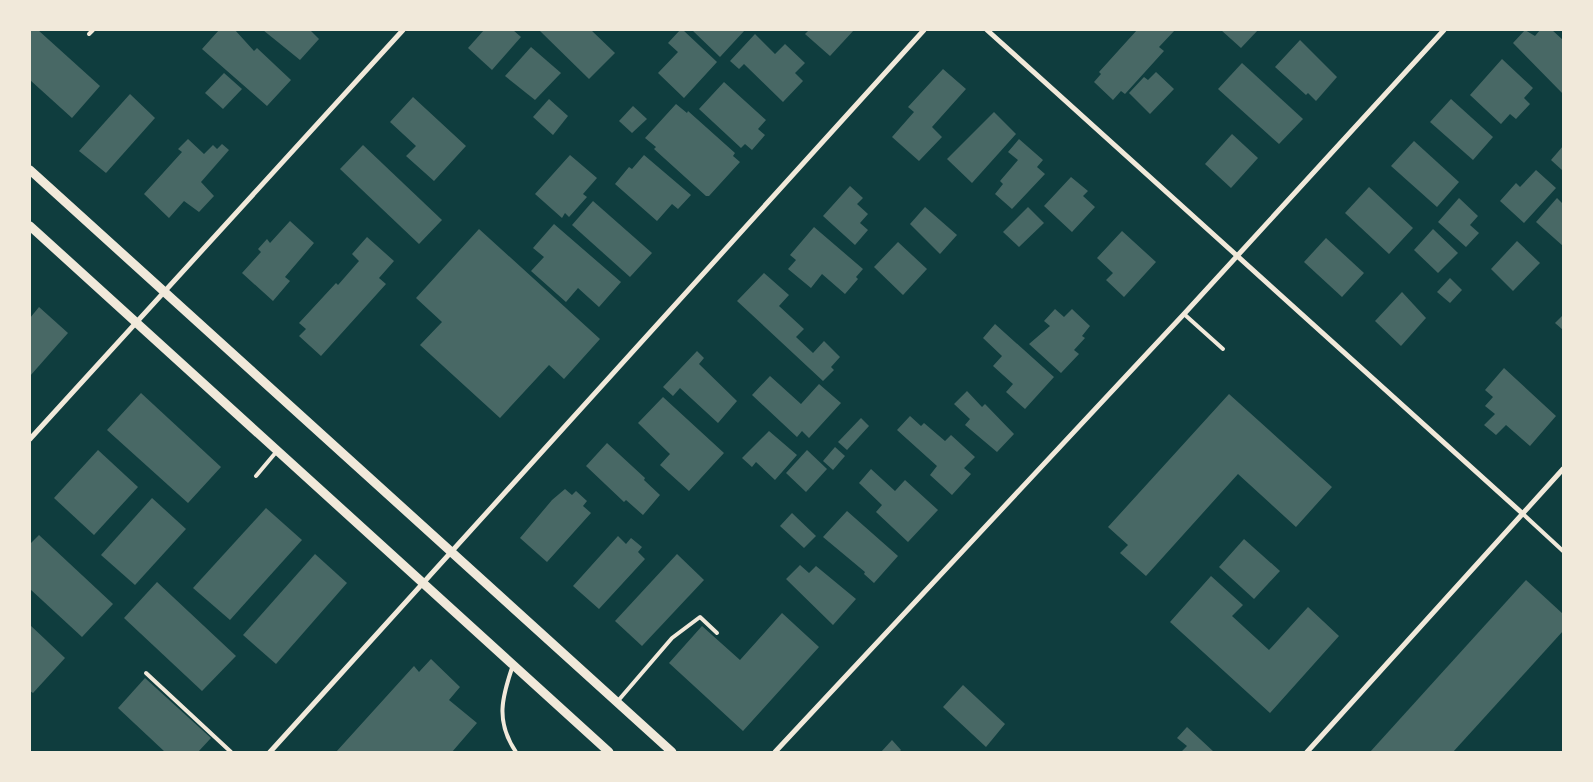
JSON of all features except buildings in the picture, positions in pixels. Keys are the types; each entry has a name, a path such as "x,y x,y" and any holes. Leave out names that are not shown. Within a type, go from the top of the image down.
{"street":[{"path":"30,439 403,30"},
{"path":"270,752 924,30"},
{"path":"987,30 1523,514"},
{"path":"775,752 1237,257 1444,30"},
{"path":"30,170 672,752"},
{"path":"30,226 609,752"},
{"path":"1307,752 1563,470"}],"lane":[{"path":"89,34 93,30"},
{"path":"1184,314 1223,349"},
{"path":"256,476 278,451"},
{"path":"1523,514 1563,551"},
{"path":"616,702 672,638 700,617 717,633"},
{"path":"513,665 502,697 501,717 516,752"},
{"path":"146,673 231,752"}]}
